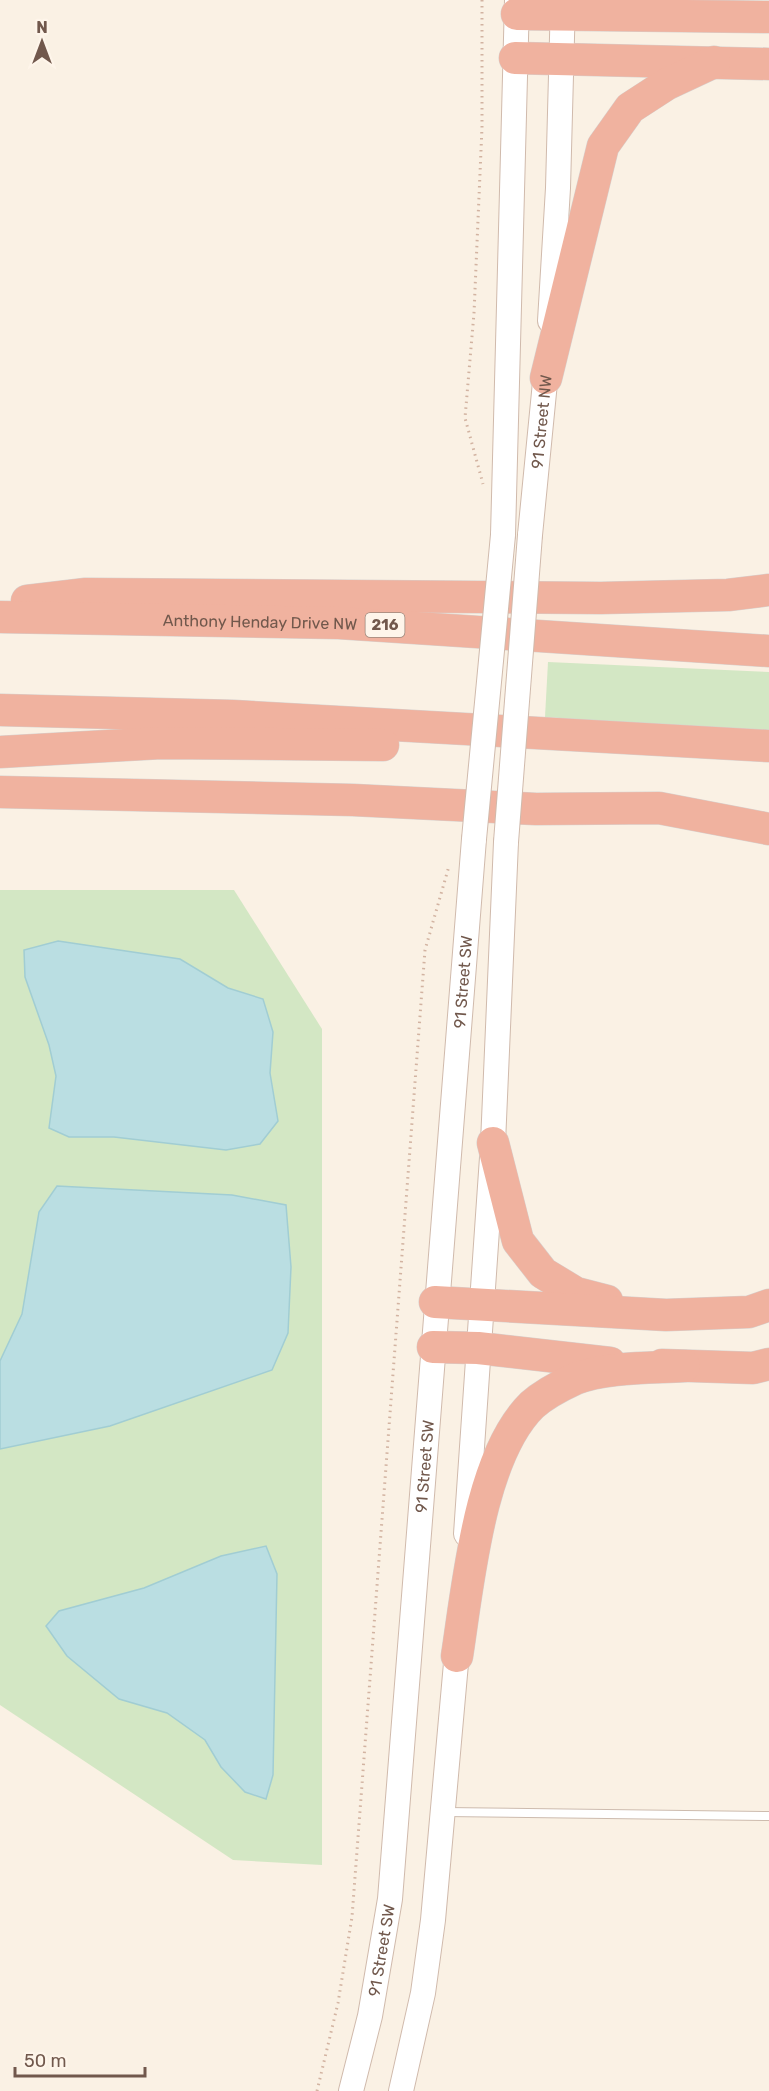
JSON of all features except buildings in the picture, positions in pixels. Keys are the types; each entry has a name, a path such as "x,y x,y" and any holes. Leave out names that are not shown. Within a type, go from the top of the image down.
{"highway":[{"path":"685,0 769,16"},
{"path":"517,7 769,16"},
{"path":"515,58 769,64"},
{"path":"546,378 603,146 630,108 667,84 714,62"},
{"path":"0,604 86,594 601,598 728,595 769,590"},
{"name":"Anthony Henday Drive NW","path":"0,617 339,623 539,634 769,651"},
{"path":"0,710 233,716 769,746"},
{"path":"0,752 161,743 415,746 581,734"},
{"path":"0,792 353,800 536,809 659,808 769,829"},
{"path":"493,1143 518,1241 543,1273 576,1293 666,1315"},
{"path":"435,1302 666,1315 749,1312 769,1305"},
{"path":"433,1347 478,1348 625,1365 753,1368 769,1364"},
{"path":"457,1656 479,1519 502,1448 532,1405 576,1379 613,1372 684,1366"}],"main road":[{"name":"91 Street NW","path":"474,839 503,535 517,7"},
{"name":"91 Street NW","path":"493,1143 506,842 530,535 546,378 558,188 563,7"},
{"name":"91 Street SW","path":"351,2091 370,2016 390,1899 435,1302 474,839"},
{"path":"401,2091 423,1993 434,1909 457,1656 493,1143"}],"lane":[{"path":"443,1812 769,1816"}],"path":[{"path":"482,0 480,162 474,313 465,418 485,492"},
{"path":"317,2091 338,2003 352,1917 425,950 450,864"}],"green space":[{"path":"548,662 769,672 769,733 545,717"},
{"path":"0,890 234,890 322,1029 322,1865 233,1860 0,1705"}],"water":[{"path":"58,941 180,959 228,988 263,999 273,1032 270,1073 278,1121 260,1144 226,1150 114,1137 69,1137 49,1128 56,1076 49,1045 25,977 24,950"},
{"path":"57,1186 232,1195 286,1205 291,1267 288,1333 272,1370 110,1426 0,1449 0,1361 22,1314 39,1212"},
{"path":"266,1546 277,1574 273,1775 266,1799 245,1792 221,1767 205,1740 167,1713 119,1699 67,1656 46,1626 59,1611 144,1588 221,1556"}]}
